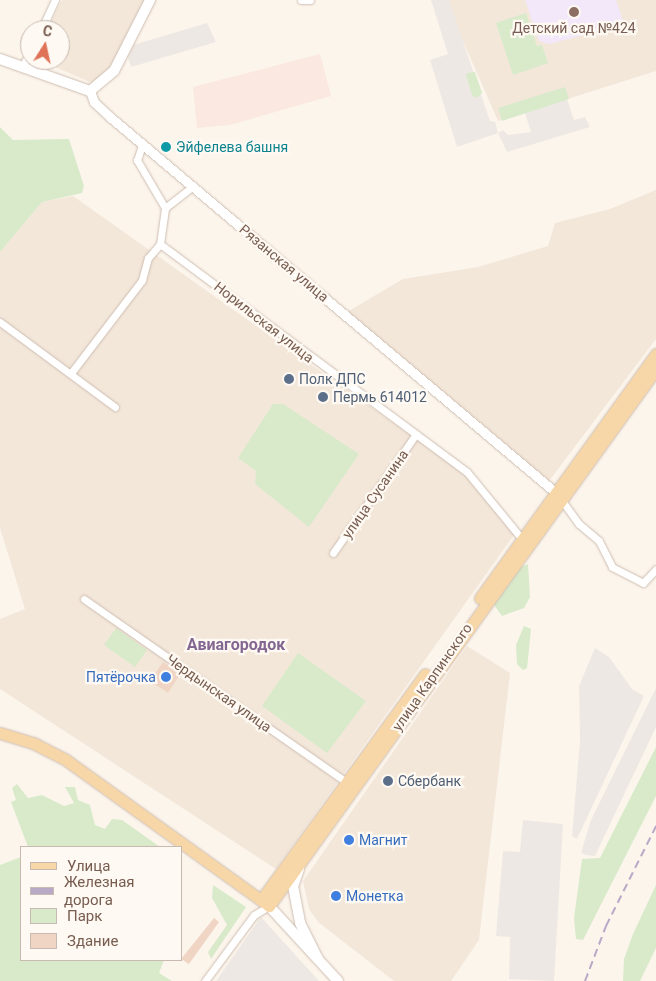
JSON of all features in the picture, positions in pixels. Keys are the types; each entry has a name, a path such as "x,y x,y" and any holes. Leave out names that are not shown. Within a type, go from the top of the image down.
{"main road":[{"path":"30,70 90,91 114,71 150,0"},
{"path":"0,59 20,66"},
{"name":"улица Карпинского","path":"265,903 616,416 656,354"},
{"name":"улица Карпинского","path":"616,416 656,369"},
{"name":"улица Карпинского","path":"449,647 522,539 558,496"},
{"path":"0,733 35,744 66,760 265,903 338,981"},
{"name":"улица Карпинского","path":"265,903 306,854 350,785"},
{"path":"306,854 293,886 300,923 318,959"}],"street":[{"path":"46,20 56,0"},
{"name":"Рязанская улица","path":"90,91 94,102 142,145 193,186 558,496"},
{"path":"71,373 142,280 148,258 160,244 165,208 139,166 137,160 142,145"},
{"path":"165,208 193,186"},
{"name":"Норильская улица","path":"160,244 467,472 522,539"},
{"path":"0,322 115,407"},
{"name":"улица Сусанина","path":"333,553 416,434"},
{"path":"558,496 579,524 599,541 612,567 643,583 656,569"},
{"name":"Чердынская улица","path":"84,598 350,785"},
{"path":"205,981 265,903"}],"shaded area":[{"path":"62,0 145,0 113,65 92,83 62,70 70,70 70,20 52,20"},
{"path":"431,0 449,0 490,121 495,122 498,133 457,147 430,60 448,54"},
{"path":"445,0 656,0 656,71 498,121"},
{"name":"Детский сад №424","path":"525,0 616,0 624,24 550,44 539,41"},
{"path":"207,23 216,42 131,67 128,58 133,45"},
{"path":"320,54 331,96 230,125 197,128 193,87"},
{"path":"567,99 574,120 585,117 590,127 507,152 498,133 503,130 508,135 531,132 525,113"},
{"path":"656,190 656,339 549,481 347,312 403,279 478,267 548,246 555,223 610,209"},
{"path":"73,196 481,485 516,532 276,869 0,689 0,619 25,609 0,528 0,252 42,202","holes":["359,454 255,484 257,471 238,458"]},
{"path":"467,646 510,673 479,940 451,981 394,981 318,922 309,909 303,881"},
{"path":"595,648 609,657 632,689 644,696 577,839 572,836 580,741 579,686"},
{"path":"656,688 656,727 595,856 581,853 591,820"},
{"path":"523,820 563,824 554,981 509,979 510,937 496,936 503,851 520,852"},
{"path":"261,917 319,981 216,981"}],"green space":[{"path":"526,13 537,46 542,45 548,63 513,75 496,23"},
{"path":"475,72 482,93 478,97 473,97 466,76 467,73"},
{"path":"565,87 569,99 502,121 498,108"},
{"path":"0,127 13,140 69,139 84,186 82,193 42,202 0,252"},
{"path":"273,404 283,404 359,454 309,527 255,484 256,471 238,458"},
{"path":"528,564 530,597 524,608 502,616 494,605 521,567"},
{"path":"524,626 531,629 527,668 523,670 517,664 516,645"},
{"path":"116,628 147,650 135,667 104,645"},
{"path":"298,653 366,701 327,753 262,706"},
{"path":"656,747 656,796 583,940 576,939 574,918 582,859 600,858"},
{"path":"17,784 28,798 42,795 64,806 74,803 65,787 75,787 78,800 90,805 95,825 105,829 112,819 122,820 159,846 28,846 11,802 16,800 12,788"},
{"path":"20,857 20,961 164,961 159,973 172,981 0,981 0,865"},
{"path":"213,885 246,907 211,959 208,952 227,925 212,898"},
{"path":"656,885 656,948 640,981 623,981 624,959 633,934"}],"building":[{"name":"Пятёрочка","path":"163,662 181,673 168,693 150,681"},
{"path":"214,918 219,922 189,964 182,958"}],"railway":[{"path":"585,981 606,926 656,826"}],"place":[{"name":"Детский сад №424","path":"574,12"},
{"name":"Эйфелева башня","path":"166,147"},
{"name":"Полк ДПС","path":"289,379"},
{"name":"Пермь 614012","path":"323,397"},
{"name":"Пятёрочка","path":"166,677"},
{"name":"Сбербанк","path":"388,781"},
{"name":"Магнит","path":"349,840"},
{"name":"Монетка","path":"336,896"}],"district":[{"name":"Авиагородок","path":"236,645"}]}
